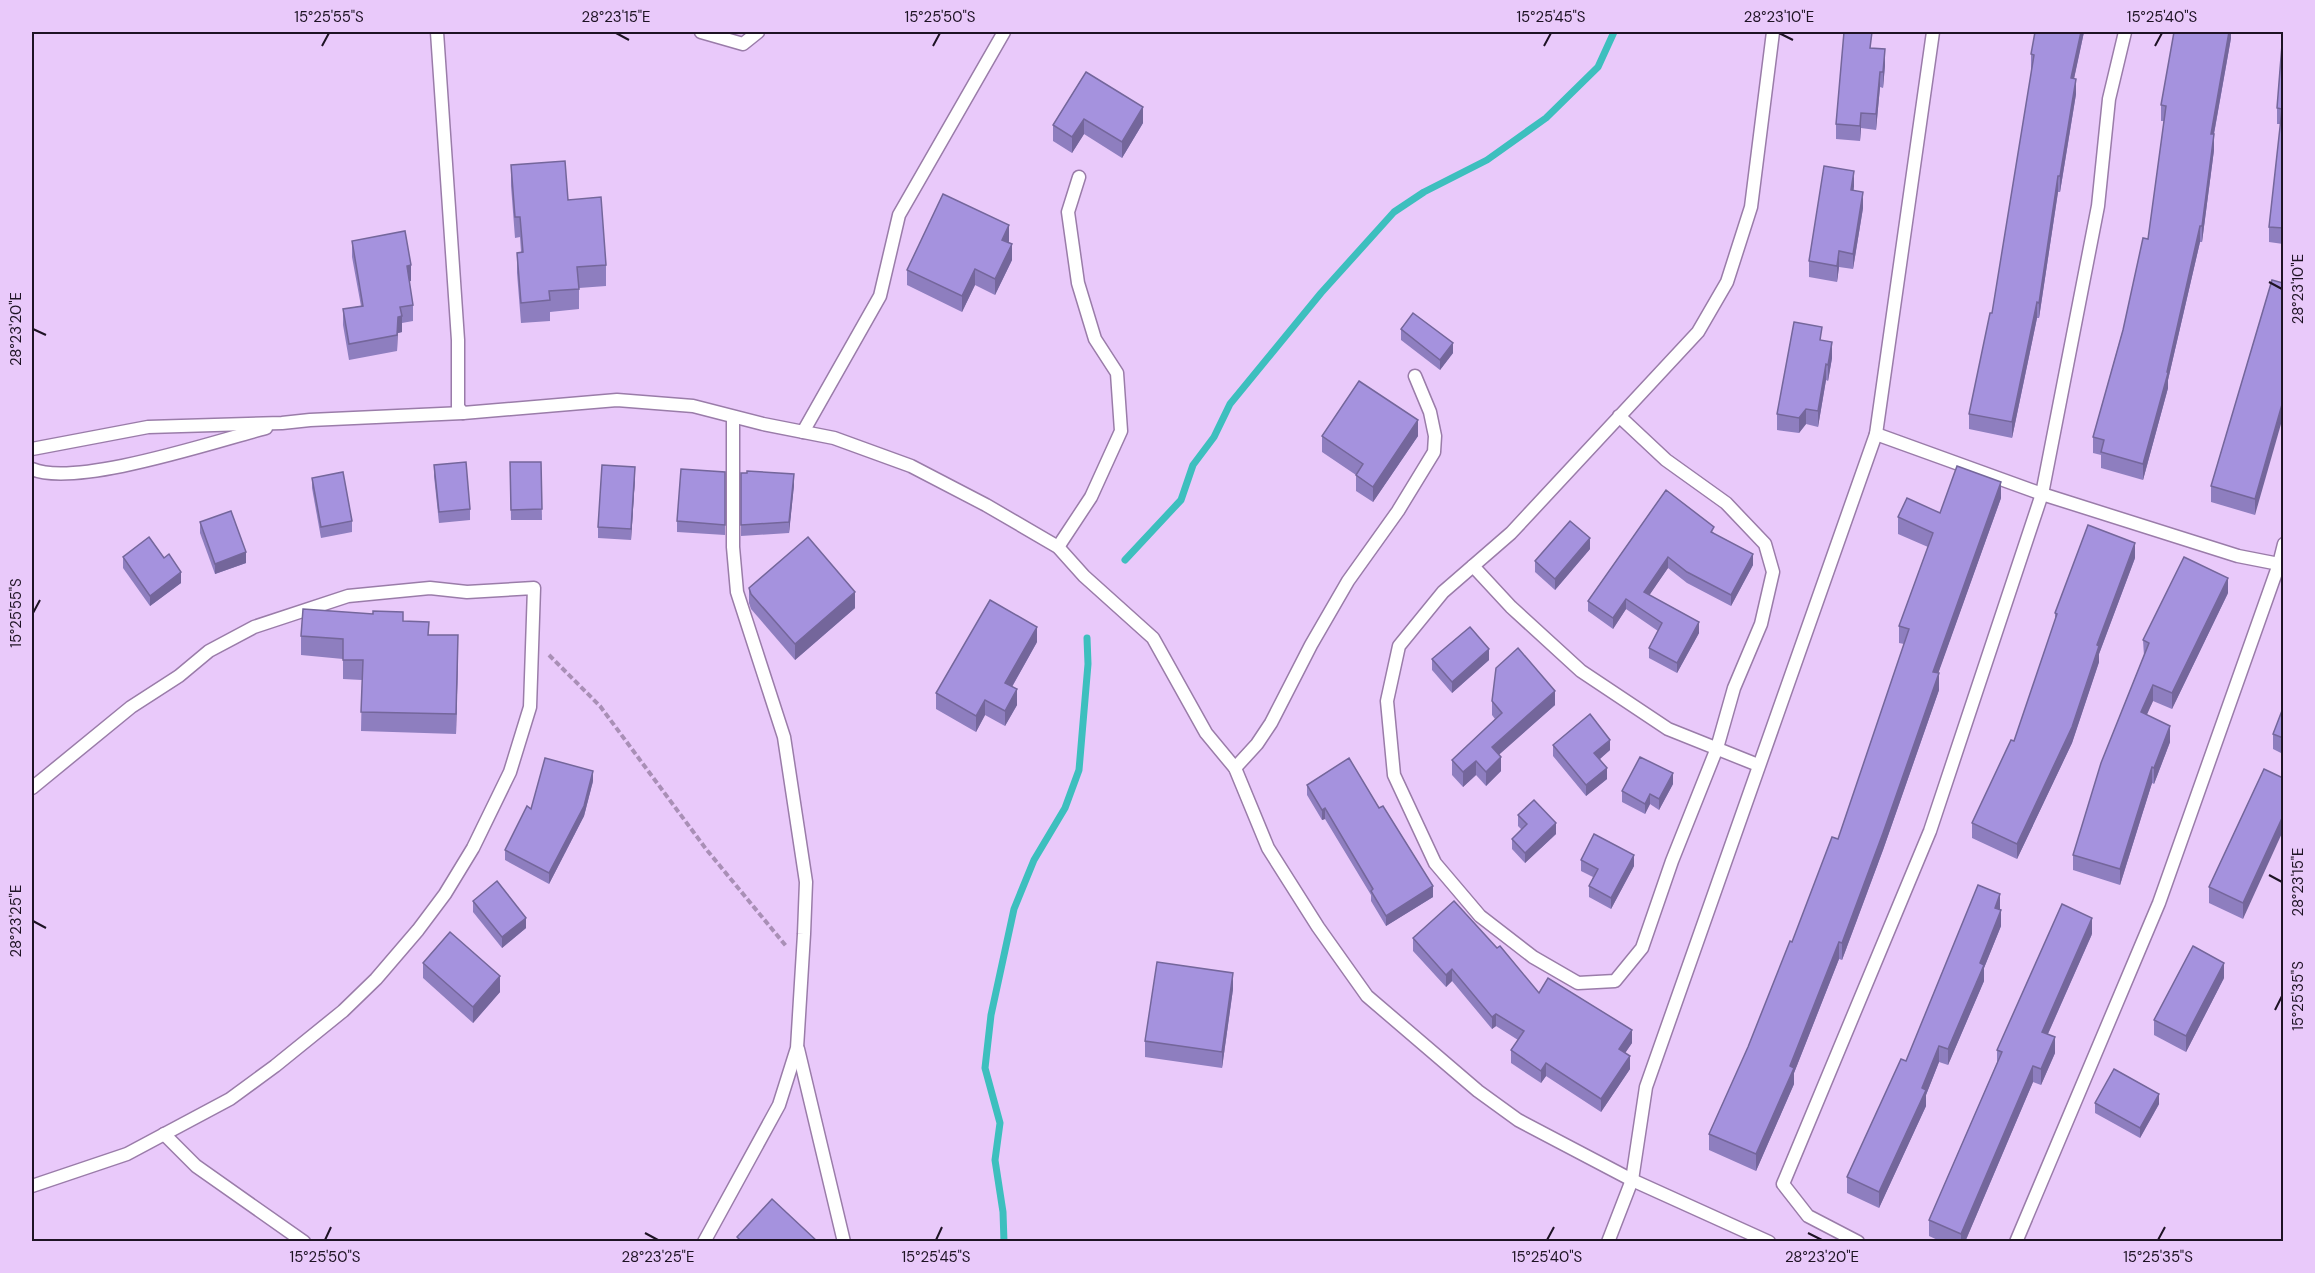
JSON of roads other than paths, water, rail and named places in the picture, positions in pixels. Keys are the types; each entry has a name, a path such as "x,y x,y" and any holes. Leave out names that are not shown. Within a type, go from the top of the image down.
{"lane":[{"path":"437,32 458,340 458,407 463,413"},
{"path":"701,32 742,44 758,32"},
{"path":"803,432 880,296 899,215 1004,32"},
{"path":"1619,416 1666,460 1726,503 1765,544 1773,572 1761,624 1734,688 1717,748 1672,861 1642,948 1615,981 1578,983 1533,957 1480,916 1435,863 1394,775 1387,701 1399,646 1443,592 1511,533 1619,416 1698,332 1727,282 1751,207 1773,32"},
{"path":"1608,1242 1632,1180 1646,1087 1876,434 1933,32"},
{"path":"1858,1242 1808,1216 1783,1184 1930,831 2042,494 2098,206 2109,99 2125,32"},
{"path":"1058,547 1091,497 1121,431 1118,373 1095,339 1078,283 1068,212 1079,177"},
{"path":"1235,768 1257,744 1271,723 1311,645 1348,581 1398,510 1434,452 1435,436 1430,412 1415,376"},
{"path":"32,449 148,427 282,423 463,413 617,400 693,406 733,417 834,438 911,466 986,505 1058,547 1084,576 1153,638 1206,733 1235,768 1268,848 1318,927 1367,996 1478,1091 1518,1120 1632,1180 1769,1242"},
{"path":"704,1242 779,1105 797,1048 806,882 784,737 737,592 733,547 733,417"},
{"path":"32,469 65,474 102,469 143,461 282,423"},
{"path":"1876,434 2042,494 2238,556 2281,564"},
{"path":"2016,1242 2159,903 2281,564 2283,544"},
{"path":"1473,566 1511,607 1581,671 1668,729 1758,765"},
{"path":"32,788 131,707 179,676 209,651 254,627 348,596 430,588 467,592 534,588 530,707 510,772 473,848 445,894 376,979 343,1011 230,1099 127,1154 32,1186"},
{"path":"797,1048 844,1242"},
{"path":"164,1134 196,1166 304,1242"}],"waterway":[{"path":"1125,560 1181,500 1193,465 1214,437 1230,404 1321,293 1394,212 1424,192 1487,160 1546,118 1598,67 1614,32"},
{"path":"1004,1242 1003,1212 995,1160 1000,1123 985,1068 991,1015 1014,909 1034,860 1065,808 1079,770 1088,664 1087,638"}]}
